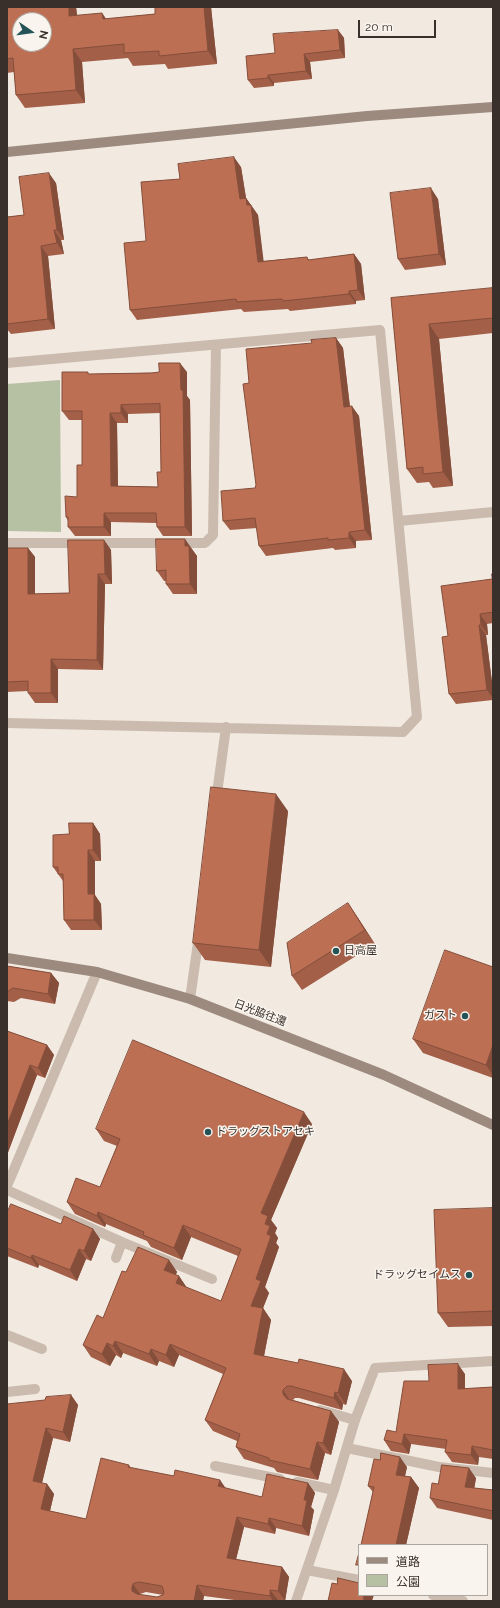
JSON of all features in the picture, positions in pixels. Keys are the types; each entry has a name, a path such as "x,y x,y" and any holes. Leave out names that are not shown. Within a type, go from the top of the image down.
{"street":[{"path":"7,152 367,116 493,107"},
{"path":"7,364 380,330 417,717 403,732 7,723"},
{"path":"7,544 205,543 213,535 216,346"},
{"path":"399,521 493,512"},
{"path":"215,813 226,727"},
{"path":"190,999 199,929"},
{"name":"日光脇往還","path":"7,958 97,972 190,999 384,1075 493,1125"},
{"path":"7,1186 97,972"},
{"path":"7,1190 122,1242 212,1279"},
{"path":"116,1258 122,1242"},
{"path":"7,1335 42,1349"},
{"path":"296,1601 334,1490 355,1420 375,1368 493,1361"},
{"path":"7,1392 35,1389"},
{"path":"312,1408 355,1420"},
{"path":"347,1448 439,1467 493,1473"},
{"path":"215,1466 334,1490"},
{"path":"307,1570 358,1580"},
{"path":"438,1596 463,1601"}],"green space":[{"path":"60,380 61,532 7,531 7,384"}],"building":[{"path":"7,7 69,7 69,16 102,13 103,19 155,14 155,7 204,7 208,51 159,56 159,51 124,53 124,44 73,49 76,90 16,95 13,58 7,59"},
{"path":"338,30 340,50 304,54 306,71 268,75 268,78 248,80 246,56 275,53 273,34"},
{"path":"234,157 240,199 246,198 247,205 251,205 258,262 307,257 308,260 354,254 358,290 349,291 349,294 283,301 282,299 237,302 236,299 130,310 124,243 146,241 141,182 180,179 178,164"},
{"path":"49,173 57,230 54,230 57,243 41,246 48,319 7,324 7,217 24,215 19,177"},
{"path":"431,188 439,254 398,259 390,193"},
{"path":"493,288 493,318 429,324 443,472 423,474 423,467 407,469 391,298"},
{"path":"336,338 344,407 352,406 365,530 349,532 349,538 328,540 328,538 259,546 255,518 223,521 221,491 255,488 256,485 243,384 249,383 246,349 312,343 311,340"},
{"path":"159,363 180,363 181,390 183,390 185,527 157,527 156,513 104,513 104,527 68,527 65,496 77,497 77,465 82,465 82,411 62,411 62,372 88,372 88,374 159,372","holes":["160,404 161,472 157,472 158,487 111,486 110,413 121,413 121,405"]},
{"path":"156,539 185,539 185,546 189,546 190,584 166,584 166,570 157,571"},
{"path":"68,540 104,540 105,574 98,574 97,660 51,659 51,693 28,693 28,681 7,682 7,548 28,548 28,594 69,593"},
{"path":"492,574 493,612 480,614 481,625 479,625 487,690 449,694 442,637 448,636 441,586 492,579"},
{"path":"211,787 276,794 259,950 193,943"},
{"path":"69,823 93,823 93,850 88,850 88,894 94,894 94,920 64,920 63,874 58,874 58,867 53,867 53,835 69,834"},
{"path":"348,903 365,930 292,976 287,943"},
{"name":"ガスト","path":"445,950 493,967 493,1045 486,1065 413,1039"},
{"path":"7,966 51,973 48,994 13,988 7,992"},
{"path":"7,1031 47,1045 38,1068 30,1065 7,1125"},
{"path":"133,1040 304,1112 261,1213 268,1216 265,1224 270,1226 267,1234 271,1236 256,1279 261,1281 251,1306 263,1308 254,1354 298,1363 299,1359 344,1369 338,1393 335,1392 334,1398 291,1386 287,1386 283,1390 283,1394 287,1399 331,1411 323,1443 317,1442 310,1469 269,1460 269,1458 236,1447 240,1434 205,1420 226,1368 170,1344 166,1355 151,1349 149,1354 115,1341 113,1346 107,1343 102,1354 83,1345 97,1315 103,1318 122,1271 126,1272 138,1247 169,1260 164,1270 179,1276 176,1283 221,1301 241,1249 183,1225 174,1248 143,1235 144,1232 98,1212 97,1216 67,1202 76,1178 100,1187 120,1139 96,1129"},
{"path":"11,1204 61,1224 64,1216 93,1229 84,1251 79,1249 70,1270 32,1255 31,1258 7,1248 7,1213"},
{"name":"ドラッグセイムス","path":"493,1208 493,1311 438,1313 434,1210"},
{"path":"458,1364 458,1389 493,1387 493,1450 472,1446 471,1455 445,1452 447,1440 404,1434 402,1444 384,1440 387,1430 396,1432 404,1381 429,1381 428,1365"},
{"path":"71,1395 63,1432 46,1428 33,1481 47,1484 41,1509 86,1519 101,1458 129,1465 128,1467 174,1476 175,1470 220,1480 218,1486 262,1497 267,1474 308,1483 304,1500 307,1500 302,1526 269,1518 268,1524 237,1517 227,1558 282,1567 278,1591 270,1590 270,1596 197,1585 194,1601 7,1601 7,1404 45,1400 46,1397","holes":["139,1582 162,1586 164,1592 163,1595 157,1597 137,1594 132,1591 133,1584"]},
{"path":"381,1453 400,1457 396,1475 411,1477 396,1544 361,1544 374,1487 368,1486 374,1459 380,1460"},
{"path":"442,1465 469,1468 465,1487 493,1490 493,1511 430,1498 432,1483 438,1484"},
{"path":"338,1578 358,1583 358,1596 364,1596 363,1601 328,1601 332,1583 337,1584"}],"place":[{"name":"日高屋","path":"336,951"},
{"name":"ガスト","path":"465,1016"},
{"name":"ドラッグストアセキ","path":"208,1132"},
{"name":"ドラッグセイムス","path":"469,1275"}]}
